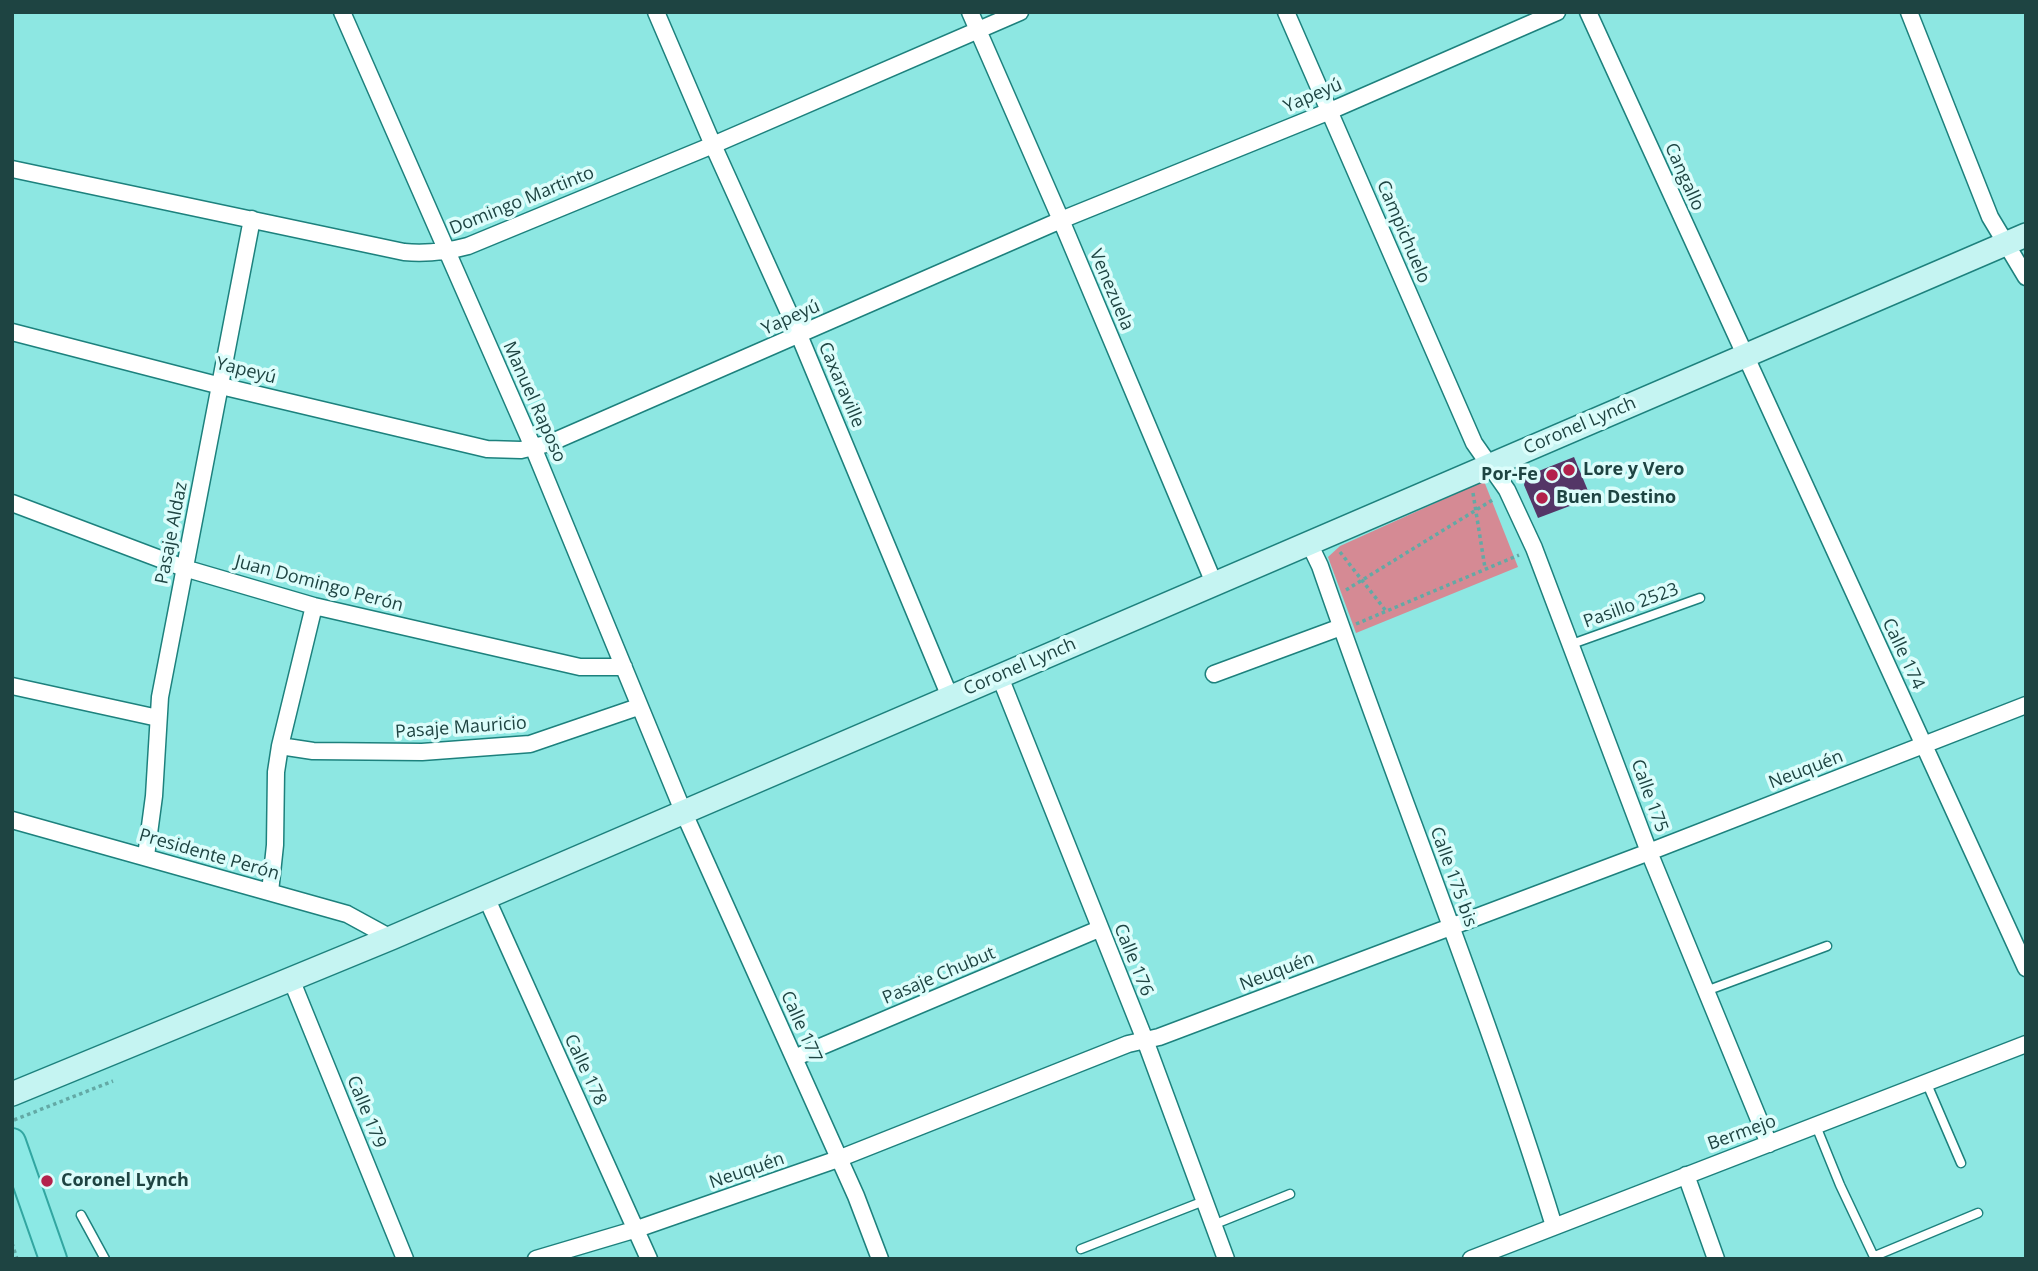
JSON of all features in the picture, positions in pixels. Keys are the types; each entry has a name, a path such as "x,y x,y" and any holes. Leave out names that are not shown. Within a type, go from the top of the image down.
{"main road":[{"name":"Coronel Lynch","path":"12,1094 391,938 1309,543 1335,543 1469,486 1499,478 1745,357 2016,240"},
{"path":"12,1142 53,1259"}],"street":[{"name":"Manuel Raposo","path":"342,12 533,447 683,811"},
{"name":"Caxaraville","path":"656,12 799,335 950,697"},
{"name":"Venezuela","path":"970,12 1214,583"},
{"name":"Domingo Martinto","path":"12,169 404,252 446,252 468,246 713,145 1020,12"},
{"name":"Campichuelo","path":"1286,12 1474,443 1499,478"},
{"name":"Yapeyú","path":"12,332 221,386 487,449 505,451 533,447 550,443 1061,220 1330,111 1557,12"},
{"name":"Cangallo","path":"1588,12 1745,357"},
{"path":"1909,12 1990,217 2016,240 2026,276"},
{"name":"Pasaje Aldaz","path":"146,856 155,796 160,697 253,219"},
{"name":"Calle 174","path":"1745,357 2026,968"},
{"name":"Calle 175","path":"1499,478 1534,548 1649,852 1769,1144"},
{"name":"Juan Domingo Perón","path":"12,503 184,568 314,606 580,667 624,667"},
{"name":"Calle 175 bis","path":"1309,543 1347,626 1533,1158 1554,1226"},
{"path":"270,892 275,845 276,772 280,746 314,606"},
{"path":"1214,674 1347,626"},
{"name":"Calle 176","path":"1000,677 1145,1040 1226,1259"},
{"path":"12,685 158,718"},
{"name":"Neuquén","path":"536,1259 637,1229 838,1159 1128,1044 1159,1037 1451,928 2026,705"},
{"name":"Pasaje Mauricio","path":"280,746 313,751 422,752 530,744 638,706"},
{"name":"Calle 177","path":"683,811 856,1196 880,1259"},
{"name":"Presidente Perón","path":"12,820 347,914 391,938"},
{"name":"Calle 178","path":"485,897 649,1259"},
{"name":"Pasaje Chubut","path":"794,1058 1099,929"},
{"name":"Calle 179","path":"291,979 405,1259"},
{"name":"Bermejo","path":"1471,1259 2026,1044"},
{"path":"1686,1175 1716,1259"}],"lane":[{"name":"Pasillo 2523","path":"1572,644 1700,598"},
{"path":"1706,991 1827,946"},
{"path":"1927,1084 1961,1163"},
{"path":"1816,1126 1840,1185 1875,1258 1978,1213"},
{"path":"1213,1224 1290,1194"},
{"path":"1081,1249 1204,1201"},
{"path":"80,1214 104,1259"}],"path":[{"path":"1469,486 1499,478"},
{"path":"1338,585 1341,593 1476,512 1499,478"},
{"path":"1462,501 1469,486"},
{"path":"1469,486 1485,569"},
{"path":"1335,543 1352,547"},
{"path":"1335,543 1335,557"},
{"path":"1335,543 1386,611"},
{"path":"1347,626 1534,548"},
{"path":"12,1120 113,1081"},
{"path":"12,1242 18,1259"}],"shaded area":[{"path":"1484,481 1518,567 1356,633 1328,557 1340,546"}],"building":[{"path":"1574,457 1591,498 1538,518 1524,485 1526,476"}],"place":[{"name":"Lore y Vero","path":"1569,470"},
{"name":"Por-Fe","path":"1552,475"},
{"name":"Buen Destino","path":"1542,498"},
{"name":"Coronel Lynch","path":"47,1181"}]}
